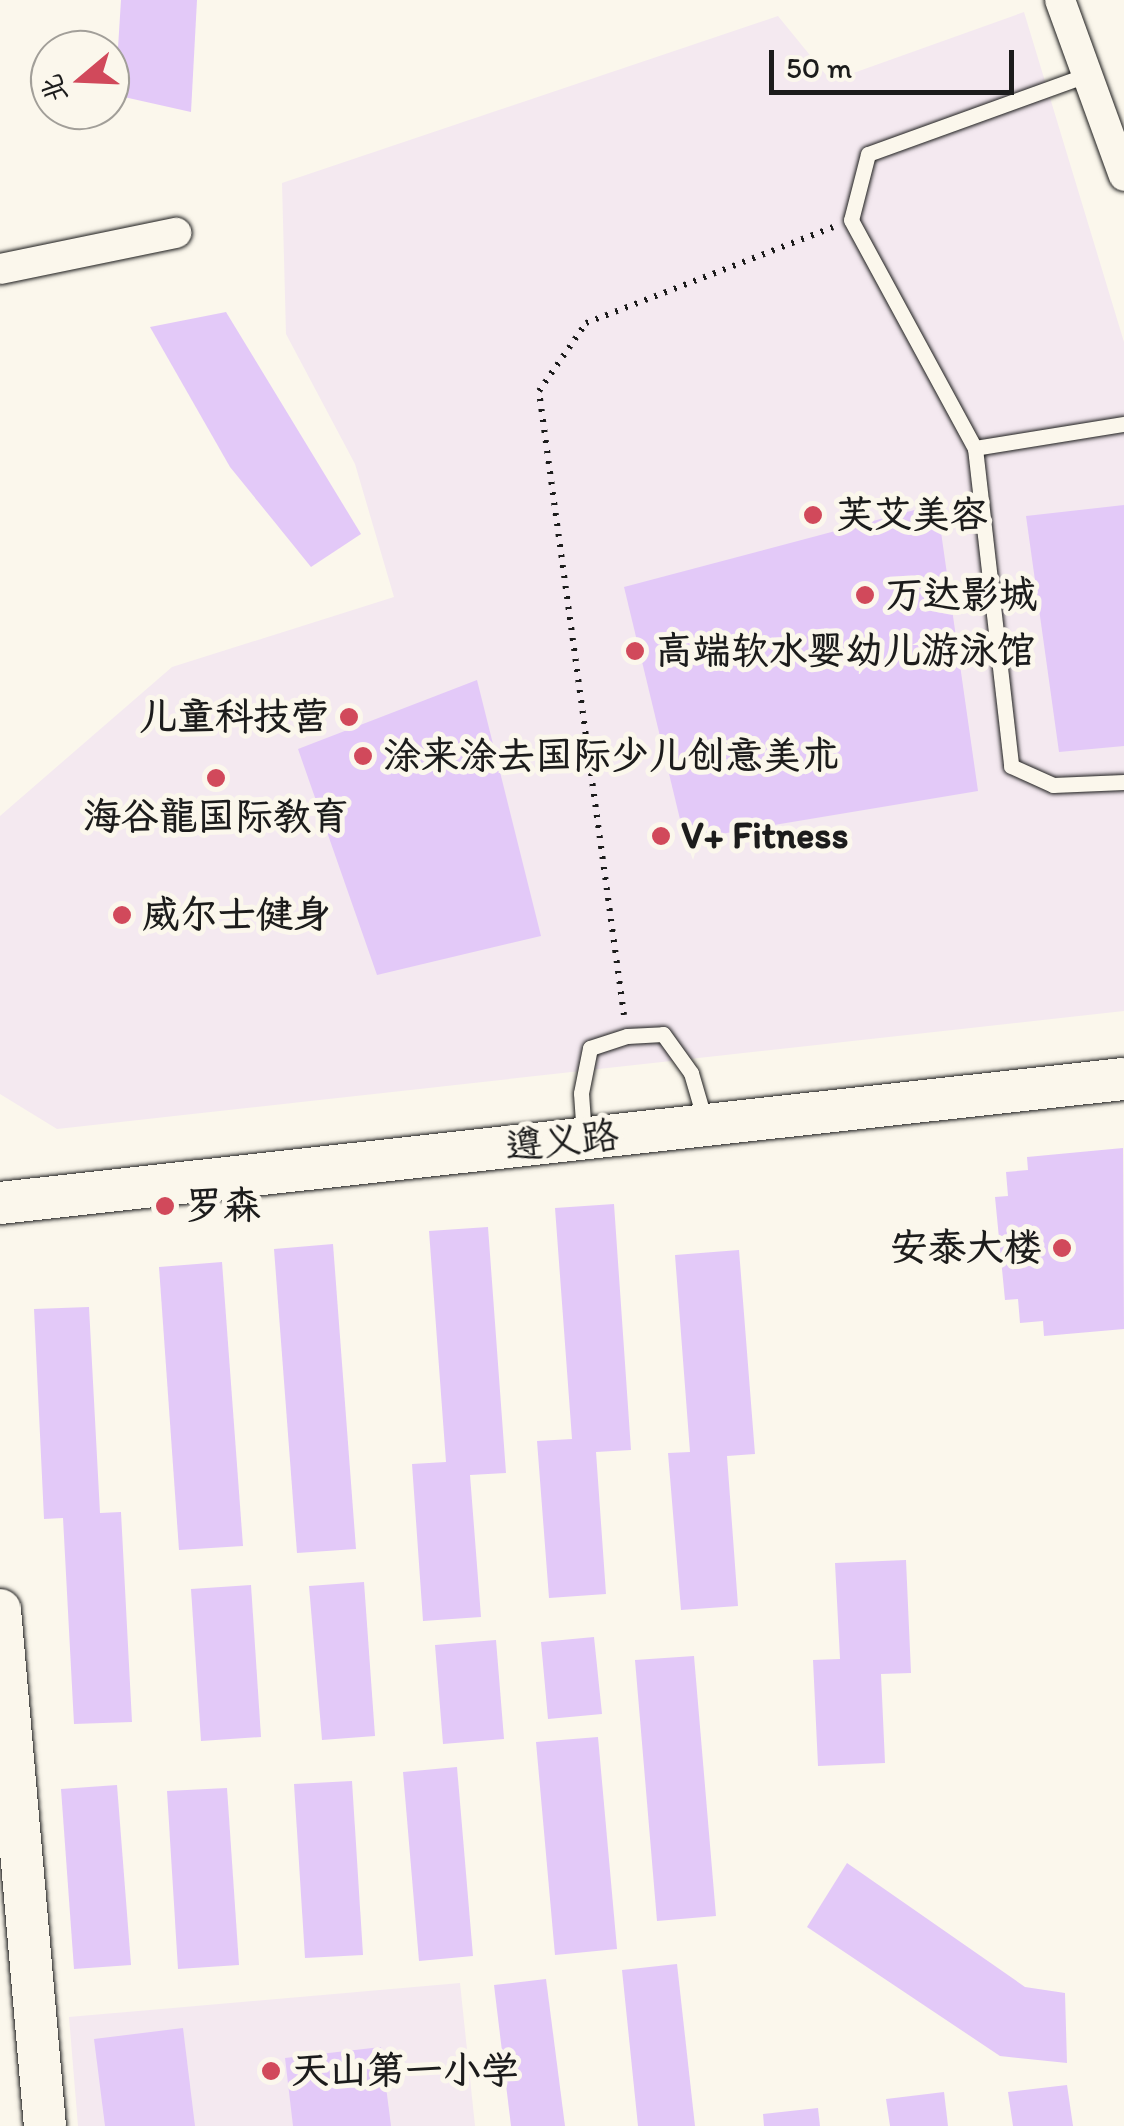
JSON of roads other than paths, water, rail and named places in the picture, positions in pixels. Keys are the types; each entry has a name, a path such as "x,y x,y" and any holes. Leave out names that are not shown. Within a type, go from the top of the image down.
{"street":[{"path":"1060,0 1124,176"},
{"path":"0,269 176,233"},
{"name":"遵义路","path":"0,1203 1124,1079"},
{"path":"0,1610 46,2126"}],"lane":[{"path":"1090,74 868,154 851,220 975,448 1010,766 1053,785 1124,782"},
{"path":"975,448 1124,424"},
{"path":"584,1138 580,1094 590,1048 627,1036 663,1034 691,1073 706,1125"}],"place":[{"name":"芙艾美容","path":"813,515"},
{"name":"万达影城","path":"865,595"},
{"name":"高端软水婴幼儿游泳馆","path":"635,651"},
{"name":"儿童科技营","path":"349,717"},
{"name":"涂来涂去国际少儿创意美术","path":"363,756"},
{"name":"海谷龍国际教育","path":"216,778"},
{"name":"V+ Fitness","path":"661,836"},
{"name":"威尔士健身","path":"122,915"},
{"name":"罗森","path":"165,1206"},
{"name":"安泰大楼","path":"1062,1248"},
{"name":"天山第一小学","path":"271,2071"}]}
